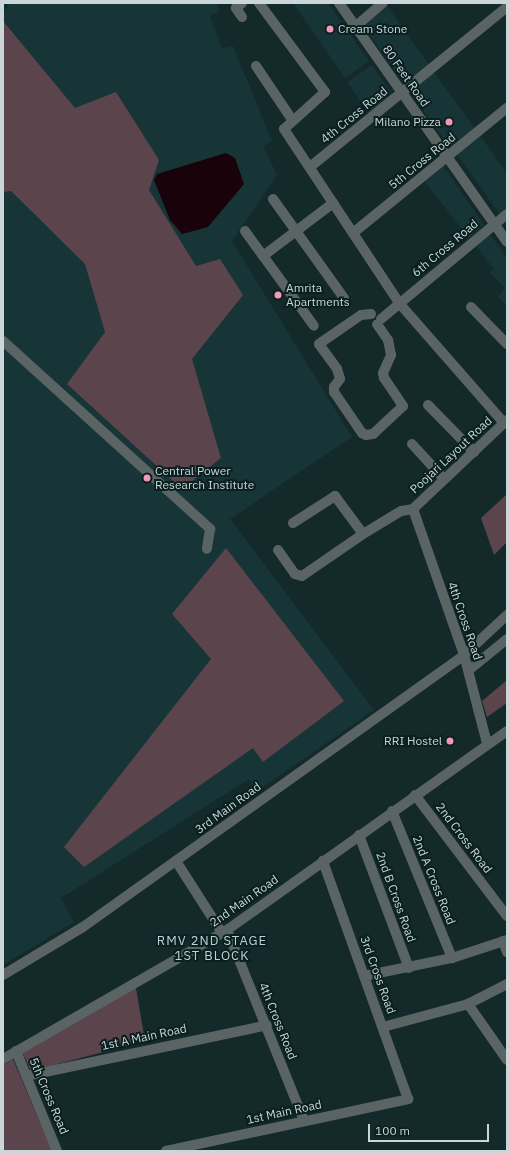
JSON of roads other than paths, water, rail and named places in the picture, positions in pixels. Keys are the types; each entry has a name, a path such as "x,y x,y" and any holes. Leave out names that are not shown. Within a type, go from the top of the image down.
{"street":[{"path":"259,3 325,92 284,129 353,233 396,305 506,422"},
{"name":"80 Feet Road","path":"338,3 507,242"},
{"path":"355,27 384,3"},
{"path":"237,5 242,17"},
{"name":"4th Cross Road","path":"310,167 507,7"},
{"path":"256,66 293,121"},
{"name":"5th Cross Road","path":"353,233 507,108"},
{"path":"273,199 344,298"},
{"path":"263,256 333,202"},
{"name":"6th Cross Road","path":"377,318 388,340 391,355 383,373 384,378 403,406 373,434 366,435 362,433 334,392 334,387 340,379 337,369 319,344 361,315 377,318 396,305 507,214"},
{"path":"245,231 314,326"},
{"path":"471,307 507,344"},
{"path":"3,341 210,528 207,549"},
{"path":"428,405 474,452"},
{"name":"Poojari Layout Road","path":"412,509 506,422"},
{"path":"412,444 444,479"},
{"path":"293,523 330,496 335,496 363,534"},
{"path":"278,550 295,574 300,577 363,534 401,511 412,509"},
{"name":"4th Cross Road","path":"412,509 469,670 488,743"},
{"name":"3rd Main Road","path":"3,975 83,927 176,861 464,655 507,615"},
{"path":"469,670 507,639"},
{"name":"2nd Main Road","path":"3,1059 225,932 392,811 507,731"},
{"name":"2nd Cross Road","path":"415,795 507,916"},
{"name":"2nd A Cross Road","path":"392,811 452,958"},
{"name":"2nd B Cross Road","path":"359,835 409,968"},
{"name":"4th Cross Road","path":"176,861 225,932 267,1025 304,1121"},
{"name":"3rd Cross Road","path":"324,861 408,1099"},
{"path":"364,976 452,958 505,941 507,952"},
{"path":"383,1027 468,1004 507,985"},
{"path":"468,1004 507,1060"},
{"name":"1st A Main Road","path":"26,1076 267,1025"},
{"name":"5th Cross Road","path":"16,1051 57,1151"},
{"name":"1st Main Road","path":"166,1151 408,1099"}],"place":[{"name":"Cream Stone","path":"330,29"},
{"name":"Milano Pizza","path":"449,122"},
{"name":"Amrita Apartments","path":"278,295"},
{"name":"Central Power Research Institute","path":"147,478"},
{"name":"RRI Hostel","path":"450,741"}],"district":[{"name":"RMV 2ND STAGE 1ST BLOCK","path":"212,950"}]}
